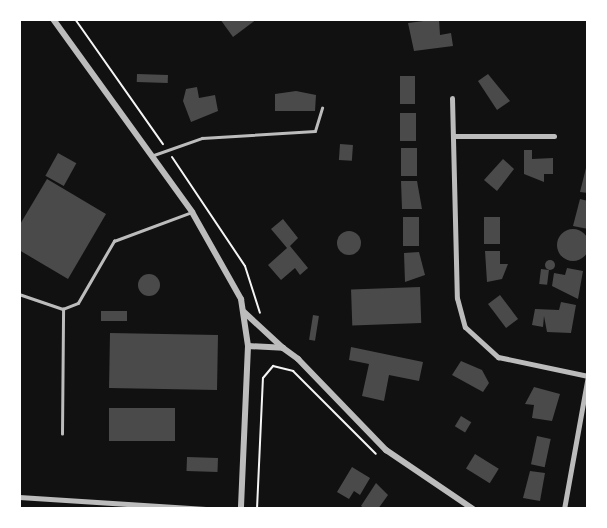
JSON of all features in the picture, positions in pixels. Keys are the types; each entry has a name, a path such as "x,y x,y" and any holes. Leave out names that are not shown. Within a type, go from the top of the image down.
{"street":[{"path":"53,19 192,212 244,312 248,346 241,509"},
{"path":"452,99 457,298 465,327 498,356 588,376 564,509"},
{"path":"453,135 554,136"},
{"path":"244,312 266,330 386,450 473,509"},
{"path":"248,346 283,348"},
{"path":"19,497 206,509"},
{"path":"94,501 94,509"}],"lane":[{"path":"151,156 215,136 315,131 322,108"},
{"path":"19,295 62,309 78,303 114,241 192,212"},
{"path":"62,309 62,434"}],"path":[{"path":"75,19 245,266 266,330"},
{"path":"257,509 263,378 273,366 293,371 381,458"}],"building":[{"path":"220,19 257,19 233,37"},
{"path":"439,19 440,35 451,33 453,46 414,51 408,23"},
{"path":"137,74 168,75 168,83 137,82"},
{"path":"488,74 510,101 497,110 478,81"},
{"path":"400,76 415,76 415,104 400,104"},
{"path":"197,87 199,98 215,95 218,111 191,122 183,101 186,89"},
{"path":"296,91 316,95 315,111 275,111 275,94"},
{"path":"400,113 416,113 416,141 400,141"},
{"path":"340,144 353,145 352,161 339,160"},
{"path":"401,148 417,148 417,176 401,176"},
{"path":"524,150 532,150 532,159 553,158 553,174 544,174 544,182 524,174"},
{"path":"58,153 76,163 64,186 45,176"},
{"path":"503,159 514,169 497,191 484,180"},
{"path":"588,164 588,193 580,192"},
{"path":"47,179 106,214 68,279 19,250 19,226"},
{"path":"401,181 417,181 422,209 402,209"},
{"path":"580,199 588,201 588,229 573,226"},
{"path":"403,217 419,217 419,246 403,246"},
{"path":"484,217 500,217 500,244 484,244"},
{"path":"283,219 298,238 290,246 308,268 300,275 295,268 281,280 268,265 287,248 271,229"},
{"path":"573,229 584,234 589,245 584,256 573,261 562,256 557,245 562,234"},
{"path":"349,231 360,238 361,243 354,254 349,255 338,248 337,243 344,232"},
{"path":"485,251 500,251 500,264 508,264 502,279 487,282"},
{"path":"419,252 425,275 405,282 404,253"},
{"path":"550,260 554,261 554,269 550,270 546,269 545,265 546,261"},
{"path":"567,268 583,271 578,299 552,286 554,273 565,275"},
{"path":"541,269 549,270 547,285 539,284"},
{"path":"145,274 153,274 160,281 160,289 153,296 145,296 138,289 138,281"},
{"path":"420,287 421,323 352,325 351,289"},
{"path":"500,295 518,319 506,328 488,304"},
{"path":"561,302 576,305 571,333 547,332 544,316 543,327 532,325 535,309 559,310"},
{"path":"101,311 127,311 127,321 101,321"},
{"path":"313,315 319,316 315,341 309,340"},
{"path":"110,333 218,335 217,390 109,388"},
{"path":"351,347 423,362 419,381 389,375 384,401 362,396 369,364 349,360"},
{"path":"461,361 482,370 489,383 483,392 452,375"},
{"path":"534,387 560,394 552,421 532,418 534,405 525,404"},
{"path":"109,408 175,408 175,441 109,441"},
{"path":"461,416 471,422 465,432 455,426"},
{"path":"537,436 551,439 545,467 531,464"},
{"path":"475,454 499,469 490,483 466,468"},
{"path":"187,457 218,458 217,472 187,471"},
{"path":"352,467 370,478 360,495 354,491 349,499 337,492"},
{"path":"530,471 545,473 540,501 523,498"},
{"path":"376,483 388,495 378,509 365,509 361,506"}]}
